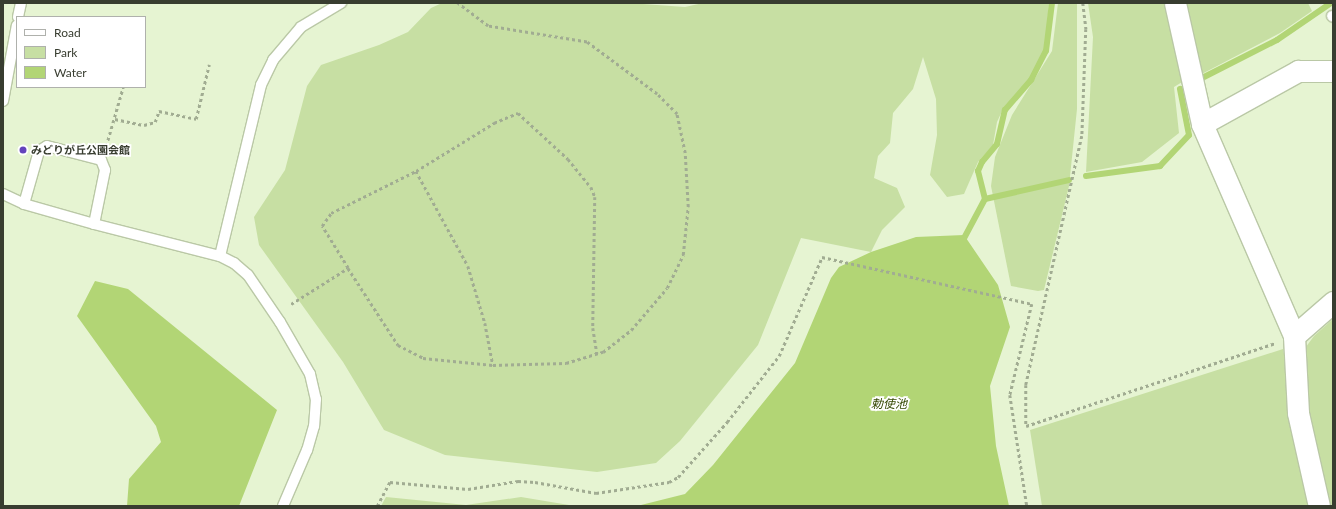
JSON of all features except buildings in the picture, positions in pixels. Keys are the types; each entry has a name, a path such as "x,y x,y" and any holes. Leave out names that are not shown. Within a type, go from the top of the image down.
{"street":[{"path":"1175,3 1202,124 1294,336 1298,413 1319,506"},
{"path":"1202,124 1298,71 1333,71"},
{"path":"1294,336 1333,302"}],"lane":[{"path":"18,16 21,3"},
{"path":"220,256 261,85 270,66 283,46 301,27 341,3"},
{"path":"3,101 16,30"},
{"path":"24,204 39,151 47,146 101,160 105,170 94,224"},
{"path":"3,194 24,204 94,224 220,256 234,264 248,275 280,322 310,374 316,399 314,426 307,450 283,506"}],"path":[{"path":"457,3 488,26 587,42 651,90 677,114 685,153 688,207 683,255 667,288 631,330 597,354 566,363 493,365 423,358 398,345 322,226 331,213 416,171 494,123 518,113 568,159 591,187 595,197 593,328 597,354"},
{"path":"1083,3 1086,29 1082,136 1026,385 1026,426 1294,336"},
{"path":"115,119 144,125 155,122 159,111 196,119 209,65"},
{"path":"101,160 115,119 123,88"},
{"path":"416,171 468,266 486,323 493,365"},
{"path":"377,506 390,482 461,489 518,481 535,482 596,493 669,482 678,477 727,422 779,356 822,257 1032,304 1010,395 1027,506"},
{"path":"291,304 348,268"}],"green space":[{"path":"442,3 629,3 685,7 703,3 1049,3 1045,49 1029,80 1003,109 997,122 993,145 978,162 964,194 947,197 930,175 937,135 936,99 923,57 913,89 893,113 890,143 878,156 874,178 897,188 905,207 882,230 871,252 801,238 758,345 680,441 656,463 597,472 445,455 384,430 343,362 259,245 254,217 285,170 307,86 321,65 379,45 408,32 431,8"},
{"path":"1058,3 1077,3 1077,109 1069,186 1044,290 1038,291 1011,286 991,186 995,157 1012,115 1052,51"},
{"path":"1088,3 1171,3 1187,79 1174,87 1179,133 1142,162 1086,172 1093,37"},
{"path":"1180,3 1308,3 1312,11 1280,33 1198,76"},
{"path":"1333,319 1333,506 1328,506 1306,412 1300,355 1314,336"},
{"path":"1283,349 1314,506 1042,506 1030,430"},
{"path":"386,497 466,505 521,497 575,506 381,506"}],"water":[{"name":"勅使池","path":"964,235 998,285 1010,327 990,386 996,446 1009,506 637,506 685,494 713,465 795,363 831,278 839,267 871,252 916,237"},
{"path":"95,281 128,289 277,410 239,506 127,506 129,479 161,442 156,426 77,316"}],"waterway":[{"path":"962,242 985,199 978,171 982,162 997,144 1005,110 1031,80 1046,51 1052,3"},
{"path":"1204,77 1277,40 1331,3"},
{"path":"1086,176 1160,166 1189,135 1180,89"},
{"path":"985,199 1069,180"}],"place":[{"name":"みどりが丘公園会館","path":"23,150"}]}
